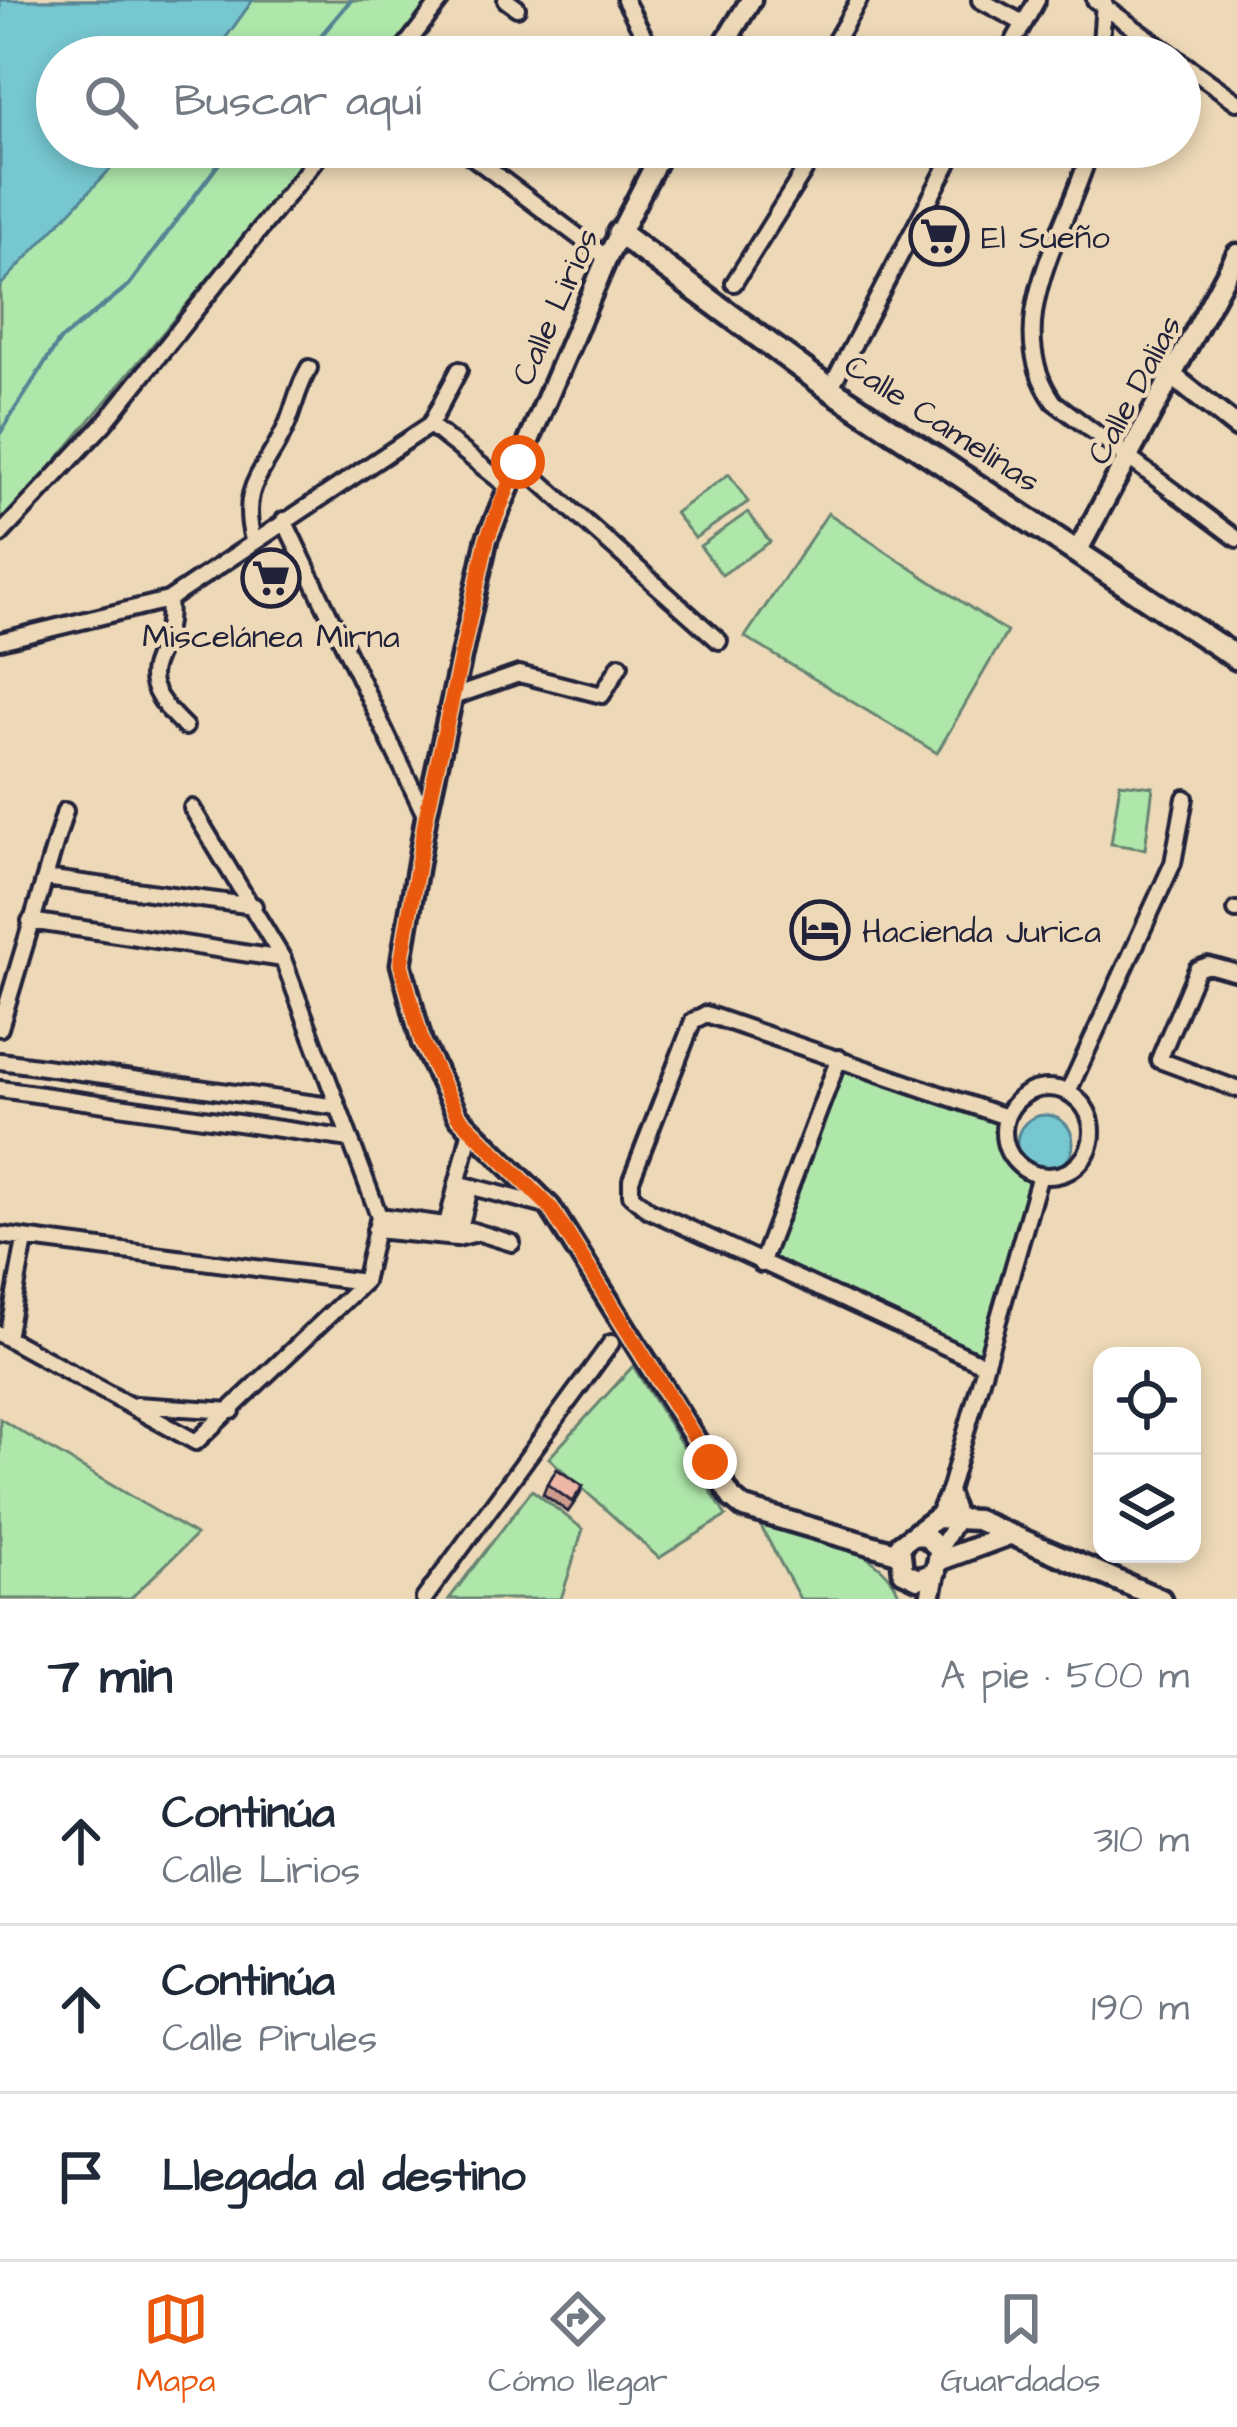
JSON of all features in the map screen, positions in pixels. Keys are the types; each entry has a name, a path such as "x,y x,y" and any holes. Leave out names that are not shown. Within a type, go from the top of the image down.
{"main road":[{"name":"Calle Camelinas","path":"619,233 830,388 1237,658"}],"street":[{"path":"413,36 441,0"},
{"path":"625,0 644,36"},
{"path":"729,36 751,0"},
{"path":"838,36 859,0"},
{"path":"980,0 1023,23"},
{"path":"1016,36 1037,0"},
{"path":"1100,36 1101,2"},
{"path":"1101,2 1146,36"},
{"path":"1201,76 1237,102"},
{"path":"0,535 104,424 309,168"},
{"path":"487,168 607,258"},
{"name":"Calle Lirios","path":"653,168 607,258 487,539 426,817 401,964 422,1042 465,1122 550,1207 731,1498 743,1508 898,1553"},
{"path":"734,283 805,168"},
{"path":"830,388 947,168"},
{"path":"1085,168 1077,199 1030,307 1033,357 1054,402 1237,539"},
{"name":"Calle Dalias","path":"1078,550 1175,378 1237,255"},
{"path":"253,540 246,513 250,485 290,418 290,401 309,368"},
{"path":"0,641 168,600 430,425 459,370"},
{"path":"1175,378 1237,427"},
{"path":"430,425 507,486"},
{"path":"518,462 719,641"},
{"path":"284,520 426,817"},
{"path":"168,600 170,617 150,684 156,699 185,727"},
{"path":"453,697 519,674 602,695 620,665"},
{"path":"1068,1092 1173,863 1184,798"},
{"path":"25,1240 3,1336 196,1442 364,1282 377,1223 350,1138 283,959 192,808"},
{"path":"0,1028 65,811"},
{"path":"45,878 254,906"},
{"path":"30,921 283,959"},
{"path":"1237,973 1208,965 1197,968 1160,1054 1162,1064 1237,1089"},
{"path":"985,1365 650,1210 631,1195 631,1180 693,1021 706,1014 1006,1117"},
{"path":"761,1264 839,1058"},
{"path":"0,1061 338,1107"},
{"path":"163,1111 166,1085"},
{"path":"0,1089 350,1138"},
{"path":"1031,1090 1068,1092 1091,1121 1089,1149 1065,1173 1040,1175 1010,1154 1006,1117 1031,1090"},
{"path":"456,1232 464,1186 465,1122"},
{"path":"936,1519 949,1491 1040,1175"},
{"path":"464,1186 550,1207"},
{"path":"377,1223 512,1243"},
{"path":"0,1234 364,1282"},
{"path":"424,1599 611,1343"},
{"path":"130,1405 232,1411"},
{"path":"930,1599 939,1560 958,1518 949,1491"},
{"path":"911,1577 903,1572 898,1553 912,1535 936,1519 958,1518 1161,1599"},
{"path":"912,1535 934,1540 939,1560"},
{"path":"911,1577 939,1560 1010,1535"},
{"path":"910,1599 911,1577"}],"green space":[{"path":"0,0 430,0 402,36 36,36 36,168 300,168 44,475 0,542"},
{"path":"729,474 748,502 695,538 675,513"},
{"path":"748,512 770,542 722,575 700,546"},
{"path":"828,513 1007,632 937,753 745,637"},
{"path":"1120,783 1153,787 1145,849 1111,844"},
{"path":"842,1066 997,1121 1006,1164 1030,1184 983,1358 769,1260"},
{"path":"633,1366 726,1516 659,1558 549,1458"},
{"path":"0,1419 196,1535 130,1599 0,1599"},
{"path":"532,1490 583,1529 561,1599 449,1599"},
{"path":"758,1521 820,1535 863,1555 893,1583 900,1599 800,1599"}],"water":[{"path":"0,0 253,0 227,36 36,36 36,168 111,168 0,286"},
{"path":"1045,1115 1065,1123 1073,1143 1065,1163 1045,1171 1025,1163 1017,1143 1025,1123"}],"building":[{"path":"557,1469 583,1486 572,1502 547,1484"}],"waterway":[{"path":"321,36 351,0"},
{"path":"0,433 59,341 129,285 215,168"}],"place":[{"name":"El Sueño","path":"939,236"},
{"name":"Miscelánea Mirna","path":"271,578"},
{"name":"Hacienda Jurica","path":"820,930"}],"route":[{"path":"518,462 487,539 426,817 401,964 422,1042 458,1116 550,1207 710,1462"}]}
